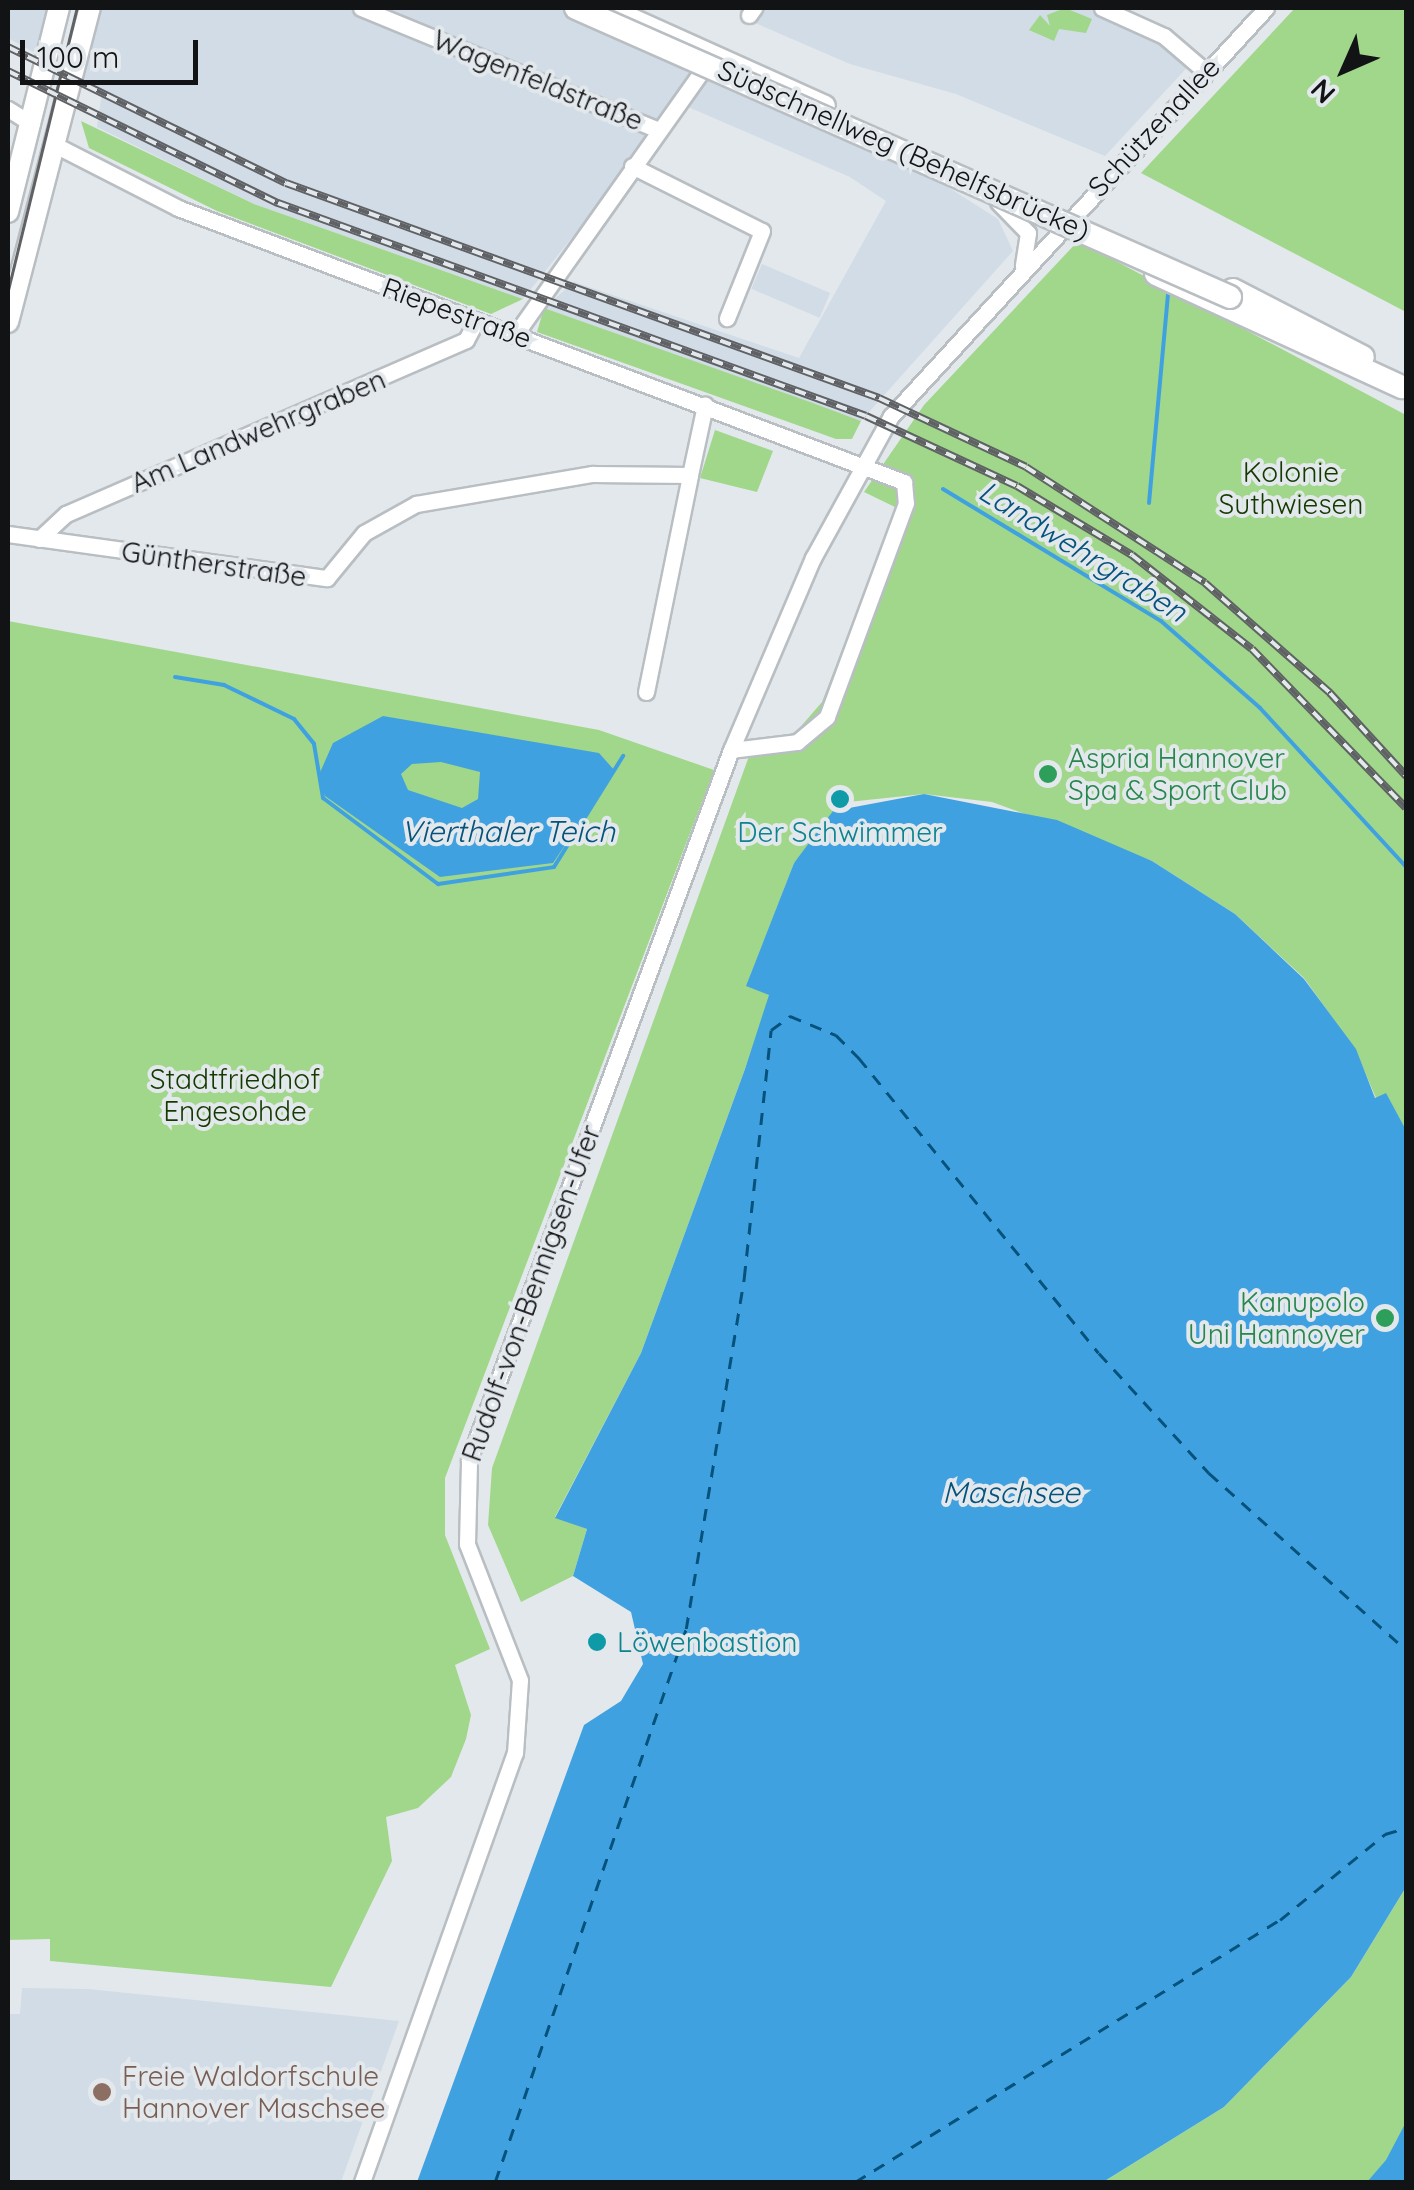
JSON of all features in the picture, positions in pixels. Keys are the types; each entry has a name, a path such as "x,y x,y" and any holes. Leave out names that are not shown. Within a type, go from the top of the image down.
{"highway":[{"name":"Südschnellweg (Behelfsbrücke)","path":"576,8 1231,293"},
{"name":"Südschnellweg (Behelfsbrücke)","path":"593,8 1231,293"},
{"path":"1066,220 1188,291 1405,385"},
{"path":"1231,293 1405,385"}],"main road":[{"path":"8,212 59,8"},
{"path":"8,322 60,147 90,8"},
{"path":"608,8 1066,220"}],"street":[{"name":"Wagenfeldstraße","path":"361,8 659,130"},
{"path":"1102,8 1164,36 1206,72"},
{"name":"Schützenallee","path":"884,426 1066,220 1266,8"},
{"path":"514,335 713,54"},
{"path":"8,109 32,124"},
{"name":"Riepestraße","path":"60,147 178,208 862,461"},
{"path":"632,166 762,231 727,318"},
{"path":"959,169 1020,220 1028,240 1022,269"},
{"name":"Am Landwehrgraben","path":"38,540 66,514 466,340 476,320"},
{"path":"646,692 705,405"},
{"name":"Rudolf-von-Bennigsen-Ufer","path":"362,2182 515,1753 520,1680 467,1544 466,1473 738,750 862,461 884,426"},
{"path":"738,750 797,742 826,717 903,510 904,482 862,461"},
{"name":"Güntherstraße","path":"8,534 320,580 364,532 416,504 592,474 690,475"}],"shaded area":[{"path":"8,8 52,8 41,56 8,38"},
{"path":"90,8 608,8 891,151 998,219 1013,251 861,421 544,308 574,282 799,358 886,201 850,177 679,103 523,299 254,204 97,127 102,92 75,76"},
{"path":"754,8 1102,8 1194,60 1105,156 956,94 850,64 746,19"},
{"path":"762,264 830,293 820,318 751,289"},
{"name":"Freie Waldorfschule Hannover Maschsee","path":"22,1988 88,1989 399,2021 341,2182 8,2182 8,2014 20,2014"}],"green space":[{"path":"1065,8 1092,19 1086,33 1059,29 1054,41 1029,30 1040,15 1050,26 1047,15"},
{"path":"1295,8 1406,8 1406,312 1141,173"},
{"path":"81,121 254,204 523,299 491,314 217,211 89,148"},
{"name":"Kolonie Suthwiesen","path":"1078,241 1406,415 1406,1130 1386,1094 1376,1098 1355,1049 1304,978 1235,914 1152,861 992,802 924,794 848,802 794,863 747,985 770,995 745,1069 641,1353 555,1517 587,1529 573,1576 521,1602 488,1525 492,1468 753,745 796,732 822,702 897,508 864,492 924,405"},
{"path":"544,308 861,421 852,439 836,439 537,332"},
{"path":"715,430 773,451 757,492 700,478"},
{"name":"Stadtfriedhof Engesohde","path":"8,621 599,730 714,770 445,1478 445,1535 490,1649 455,1665 471,1715 466,1739 451,1777 418,1808 386,1817 392,1861 331,1987 50,1961 50,1939 8,1940"},
{"path":"1406,1887 1406,2182 1103,2182 1224,2107 1351,1977"}],"water":[{"name":"Vierthaler Teich","path":"383,716 599,753 615,771 553,863 440,877 325,796 318,777 333,743","holes":["441,762 480,772 478,799 462,808 408,790 401,774 412,764"]},
{"name":"Maschsee","path":"924,794 1057,820 1152,861 1235,914 1304,979 1356,1049 1375,1098 1386,1093 1406,1130 1406,1887 1351,1977 1224,2107 1103,2182 417,2182 584,1725 621,1701 643,1664 631,1612 573,1576 587,1529 555,1518 641,1353 745,1069 769,995 746,986 794,863 833,811"},
{"path":"1406,2122 1406,2182 1367,2182 1386,2160"}],"waterway":[{"path":"1149,503 1168,295"},
{"name":"Landwehrgraben","path":"943,489 1161,621 1260,708 1406,867"},
{"name":"Landwehrgraben","path":"175,677 224,685 294,719 314,744 323,798 438,884 554,867 623,756"}],"ferry route":[{"path":"495,2182 686,1629 744,1278 771,1030 790,1016 836,1035 859,1058 1099,1353 1209,1473 1406,1650"},
{"path":"855,2182 1280,1920 1385,1834 1406,1828"}],"tram line":[{"path":"8,290 77,8"}],"railway":[{"path":"8,47 286,183 879,398 1026,467 1205,583 1330,693 1406,776"},
{"path":"8,71 278,203 866,416 1017,486 1132,555 1252,649 1406,808"}],"place":[{"name":"Aspria Hannover Spa & Sport Club","path":"1048,774"},
{"name":"Der Schwimmer","path":"840,799"},
{"name":"Kanupolo Uni Hannover","path":"1385,1318"},
{"name":"Löwenbastion","path":"597,1642"},
{"name":"Freie Waldorfschule Hannover Maschsee","path":"102,2092"}]}
